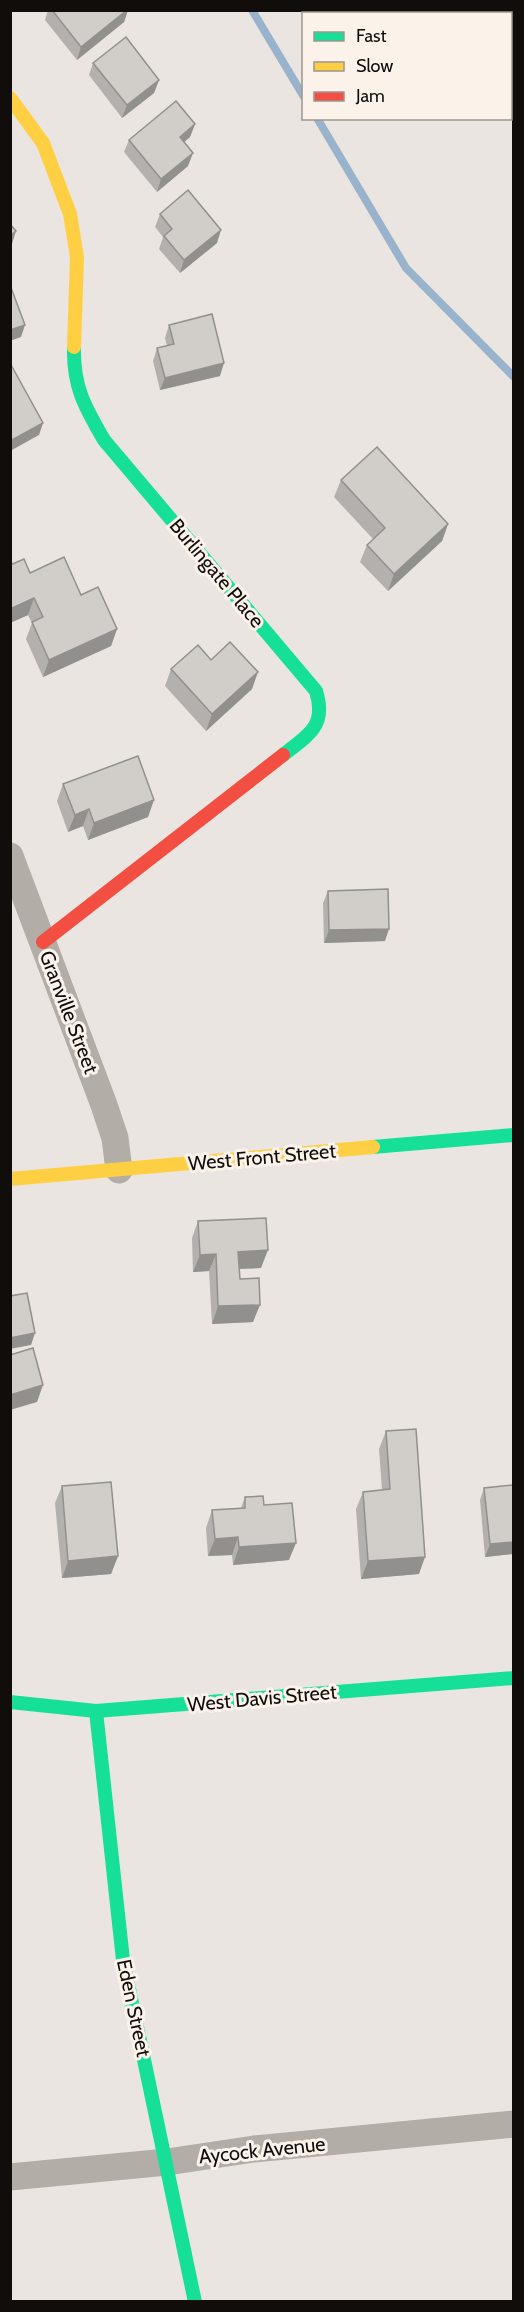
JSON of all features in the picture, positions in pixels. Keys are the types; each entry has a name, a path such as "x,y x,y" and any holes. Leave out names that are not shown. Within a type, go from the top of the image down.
{"street":[{"name":"Burlingate Place","path":"10,98 43,143 70,214 77,257 74,357 76,383 86,408 105,440 316,691 321,708 319,722 312,732 43,942"},
{"name":"Granville Street","path":"10,856 104,1105 115,1138 119,1170"},
{"name":"West Front Street","path":"10,1179 513,1135"},
{"name":"West Davis Street","path":"10,1702 96,1711 513,1678"},
{"name":"Eden Street","path":"96,1711 123,1960 195,2301"},
{"name":"Aycock Avenue","path":"10,2177 167,2162 254,2149 513,2124"}],"building":[{"path":"52,10 127,10 81,47"},
{"path":"126,37 159,80 127,105 93,63"},
{"path":"176,101 195,124 180,137 193,153 161,179 129,140"},
{"path":"188,190 221,230 184,260 164,236 172,229 160,214"},
{"path":"10,224 16,231 10,236"},
{"path":"10,285 25,325 10,330"},
{"path":"212,314 224,363 165,378 157,348 174,344 169,325"},
{"path":"10,363 43,423 12,440 10,437"},
{"path":"377,447 448,524 394,574 367,545 385,528 341,480"},
{"path":"64,557 81,595 98,587 117,629 49,660 32,622 43,617 34,598 10,609 10,565 24,559 30,573"},
{"path":"230,642 258,672 212,714 171,669 198,645 211,660"},
{"path":"138,756 154,800 94,823 89,809 75,815 63,784"},
{"path":"388,889 389,929 329,930 328,891"},
{"path":"266,1218 268,1250 238,1252 240,1279 259,1278 260,1305 218,1306 216,1254 200,1255 198,1221"},
{"path":"27,1293 35,1333 10,1338 10,1296"},
{"path":"33,1348 43,1385 10,1395 10,1355"},
{"path":"416,1429 425,1557 368,1561 363,1492 390,1489 386,1431"},
{"path":"111,1482 118,1556 68,1561 62,1486"},
{"path":"513,1485 513,1542 490,1544 484,1488"},
{"path":"263,1496 264,1505 292,1503 296,1543 239,1547 238,1537 215,1539 212,1510 245,1508 245,1497"}],"waterway":[{"path":"252,10 302,94"},
{"path":"318,120 406,268 514,377"}],"traffic: fast":[{"path":"74,347 78,385 91,417 104,440 316,691 319,703 317,722 307,735 283,755"},
{"path":"373,1147 514,1135"},
{"path":"10,1702 96,1711 514,1678"},
{"path":"96,1711 123,1960 195,2302"}],"traffic: slow":[{"path":"10,98 43,143 70,214 77,257 74,347"},
{"path":"10,1179 373,1147"}],"traffic: jam":[{"path":"43,942 283,755"}]}
